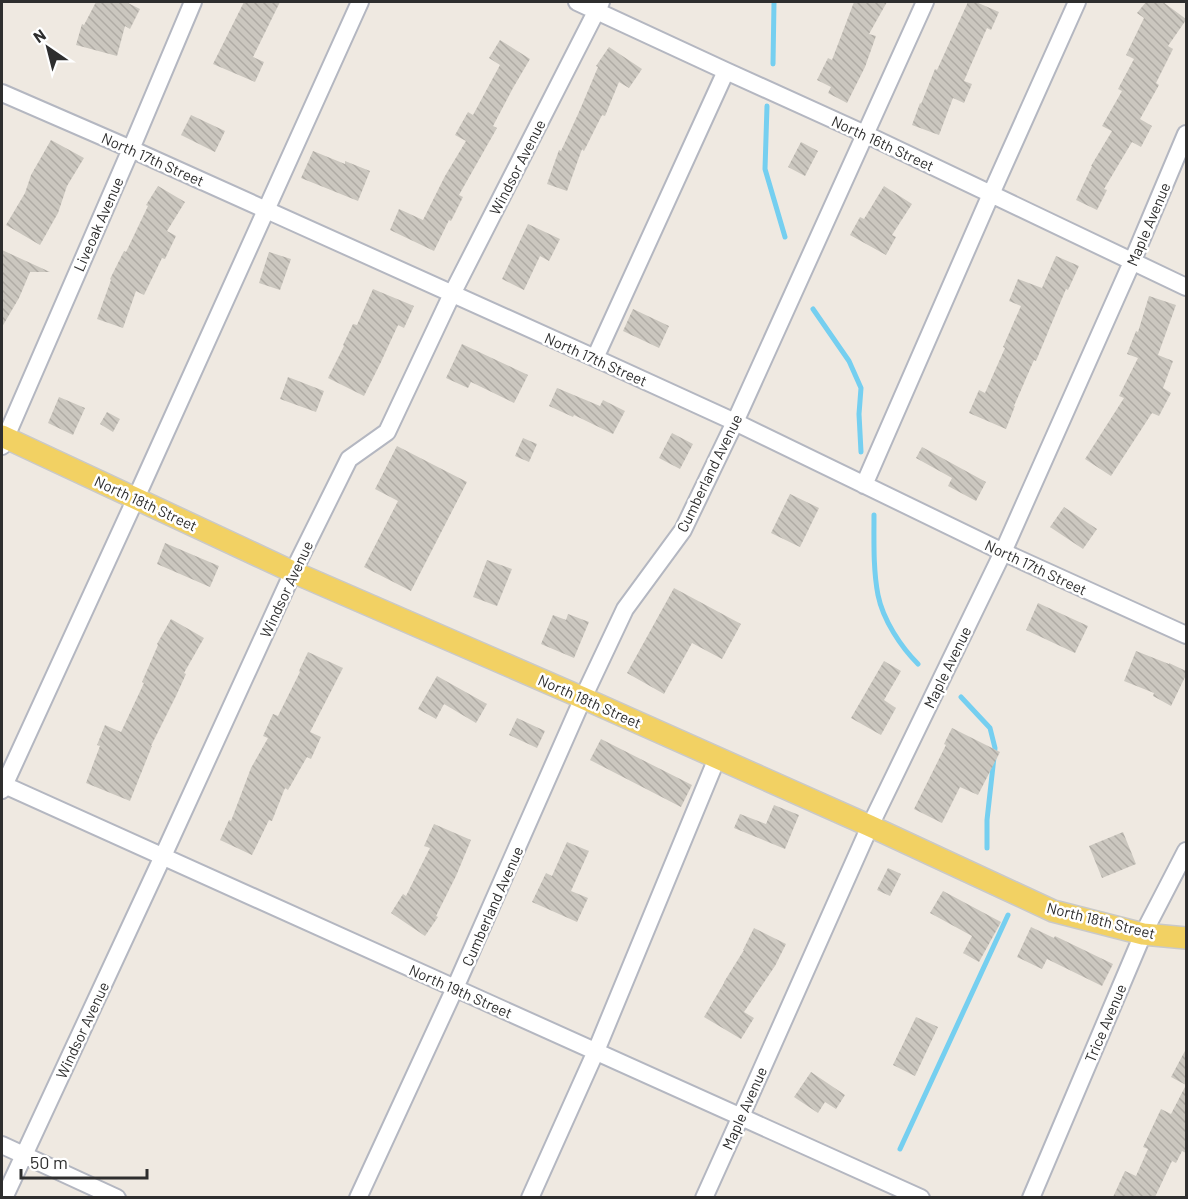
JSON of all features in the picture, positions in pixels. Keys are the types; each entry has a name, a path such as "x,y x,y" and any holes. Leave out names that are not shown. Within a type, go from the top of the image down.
{"main road":[{"name":"North 18th Street","path":"3,440 136,498 293,572 584,698 870,826 1053,911 1143,934 1186,938"}],"street":[{"name":"Liveoak Avenue","path":"3,440 194,2"},
{"path":"2,786 136,498 360,2"},
{"name":"North 16th Street","path":"577,2 599,6 726,71 865,134 1186,287"},
{"name":"Cumberland Avenue","path":"358,1197 455,988 625,609 683,530 735,422 925,2"},
{"path":"864,485 1077,2"},
{"name":"Windsor Avenue","path":"4,1197 164,856 293,572 349,459 387,432 452,294 599,6"},
{"path":"595,358 726,71"},
{"name":"North 17th Street","path":"2,93 735,422 1003,552 1186,635"},
{"name":"Maple Avenue","path":"704,1197 870,826 1003,552 1132,262 1186,134"},
{"path":"530,1197 596,1051 717,758"},
{"name":"North 19th Street","path":"2,786 164,856 921,1197"},
{"name":"Trice Avenue","path":"1031,1197 1143,934 1181,878 1186,851"},
{"path":"2,1145 117,1197"}],"building":[{"path":"96,2 126,2 140,9 130,29 125,26 117,56 76,45 82,24 84,25"},
{"path":"244,2 280,2 253,57 264,62 255,82 213,64"},
{"path":"854,2 887,2 869,34 876,36 865,67 847,103 828,93 831,87 817,80 828,58 832,60"},
{"path":"968,2 976,2 999,12 991,30 987,28 964,81 972,84 964,103 953,98 939,135 912,125 935,69 937,70"},
{"path":"1146,2 1163,2 1186,20 1168,46 1173,49 1156,83 1159,85 1140,119 1152,126 1141,147 1132,142 1104,189 1107,190 1097,210 1076,200 1091,166 1112,131 1102,126 1122,91 1118,89 1134,59 1126,55 1144,18 1137,13"},
{"path":"500,40 530,59 493,126 497,128 459,195 463,197 434,251 390,230 399,209 423,220 466,141 455,135 468,112 473,115 500,65 489,58"},
{"path":"609,47 642,69 629,88 619,82 605,116 602,115 584,151 582,149 567,191 547,184 559,150 561,151 598,67 596,66"},
{"path":"191,115 225,131 215,152 181,135"},
{"path":"51,140 84,158 67,186 58,213 40,245 6,225 25,193 31,175"},
{"path":"801,142 818,151 805,176 788,167"},
{"path":"313,151 370,171 358,201 301,178"},
{"path":"158,186 185,202 167,231 176,236 165,259 162,258 144,295 136,291 123,328 97,319 110,279 124,251 126,252 148,206 146,205"},
{"path":"884,186 912,204 892,235 896,237 886,255 850,235 860,217 864,219"},
{"path":"528,224 560,239 549,261 540,256 524,290 502,279"},
{"path":"2,250 50,272 30,272 19,298 2,327"},
{"path":"269,252 291,259 280,290 259,283"},
{"path":"1056,256 1079,266 1068,290 1066,289 1036,361 1034,360 1006,429 969,413 979,390 985,393 1021,306 1009,301 1018,279 1042,288"},
{"path":"373,289 414,306 404,328 398,325 364,396 328,378 353,324 357,325"},
{"path":"1149,296 1176,305 1158,355 1173,361 1163,388 1171,393 1159,416 1152,413 1111,476 1085,459 1124,398 1119,396 1138,358 1127,354 1136,331 1138,332"},
{"path":"633,309 669,326 659,348 623,331"},
{"path":"462,344 528,375 514,403 471,382 468,388 446,378"},
{"path":"288,377 324,391 316,412 280,399"},
{"path":"557,388 600,406 603,400 625,411 613,434 549,406"},
{"path":"59,397 85,408 73,435 48,423"},
{"path":"107,412 120,419 113,432 100,424"},
{"path":"672,433 693,444 680,469 659,458"},
{"path":"523,438 537,444 529,462 515,456"},
{"path":"397,446 467,482 411,591 364,567 398,501 375,489"},
{"path":"922,447 986,482 976,501 948,486 952,478 916,458"},
{"path":"790,494 819,508 800,547 771,533"},
{"path":"1064,507 1097,529 1083,549 1050,527"},
{"path":"165,543 219,566 210,587 157,564"},
{"path":"487,560 512,569 497,606 473,597"},
{"path":"674,588 741,624 722,659 692,643 664,694 627,673"},
{"path":"1038,603 1088,626 1075,653 1026,630"},
{"path":"568,614 589,622 574,658 541,644 553,615 566,620"},
{"path":"171,619 204,638 184,673 186,674 151,746 130,801 86,783 105,725 121,732 144,683 142,682 157,644"},
{"path":"1136,651 1186,671 1171,706 1153,696 1154,693 1124,681"},
{"path":"308,652 343,668 310,732 321,737 311,759 307,757 288,790 285,788 272,821 269,820 252,855 220,840 229,820 231,821 251,768 268,738 263,736 273,714 278,716"},
{"path":"884,661 901,671 884,700 896,708 881,735 851,718"},
{"path":"437,676 487,704 476,723 444,704 436,719 418,709"},
{"path":"517,718 545,731 537,748 509,735"},
{"path":"952,728 1000,752 978,795 960,787 942,823 914,809"},
{"path":"601,739 692,785 681,807 590,760"},
{"path":"774,805 799,815 785,849 734,828 740,814 766,824"},
{"path":"434,824 471,840 436,916 438,917 425,936 391,913 403,894 406,896 430,848 424,846"},
{"path":"1123,832 1136,864 1102,878 1089,846"},
{"path":"567,842 589,851 571,891 588,898 577,922 532,902 546,873 552,876"},
{"path":"888,868 901,874 890,896 877,890"},
{"path":"943,891 1001,922 979,962 963,953 972,936 930,913"},
{"path":"1031,927 1113,964 1102,986 1047,959 1042,969 1017,957"},
{"path":"754,928 786,944 775,966 744,1012 754,1018 741,1039 704,1017 744,950"},
{"path":"916,1017 938,1027 915,1076 893,1065"},
{"path":"1186,1049 1186,1085 1171,1077"},
{"path":"811,1072 845,1095 836,1109 825,1102 818,1113 794,1097"},
{"path":"1186,1085 1186,1153 1182,1151 1176,1163 1172,1161 1155,1197 1113,1197 1125,1171 1136,1176 1148,1149 1143,1147 1161,1109 1171,1114"}],"waterway":[{"path":"773,64 774,2"},
{"path":"767,106 765,169 785,237"},
{"path":"813,309 849,361 861,388 859,414 861,452"},
{"path":"874,515 876,585 880,604 905,650 918,664"},
{"path":"961,697 990,728 995,748 987,820 987,848"},
{"path":"900,1149 1008,915"}]}
